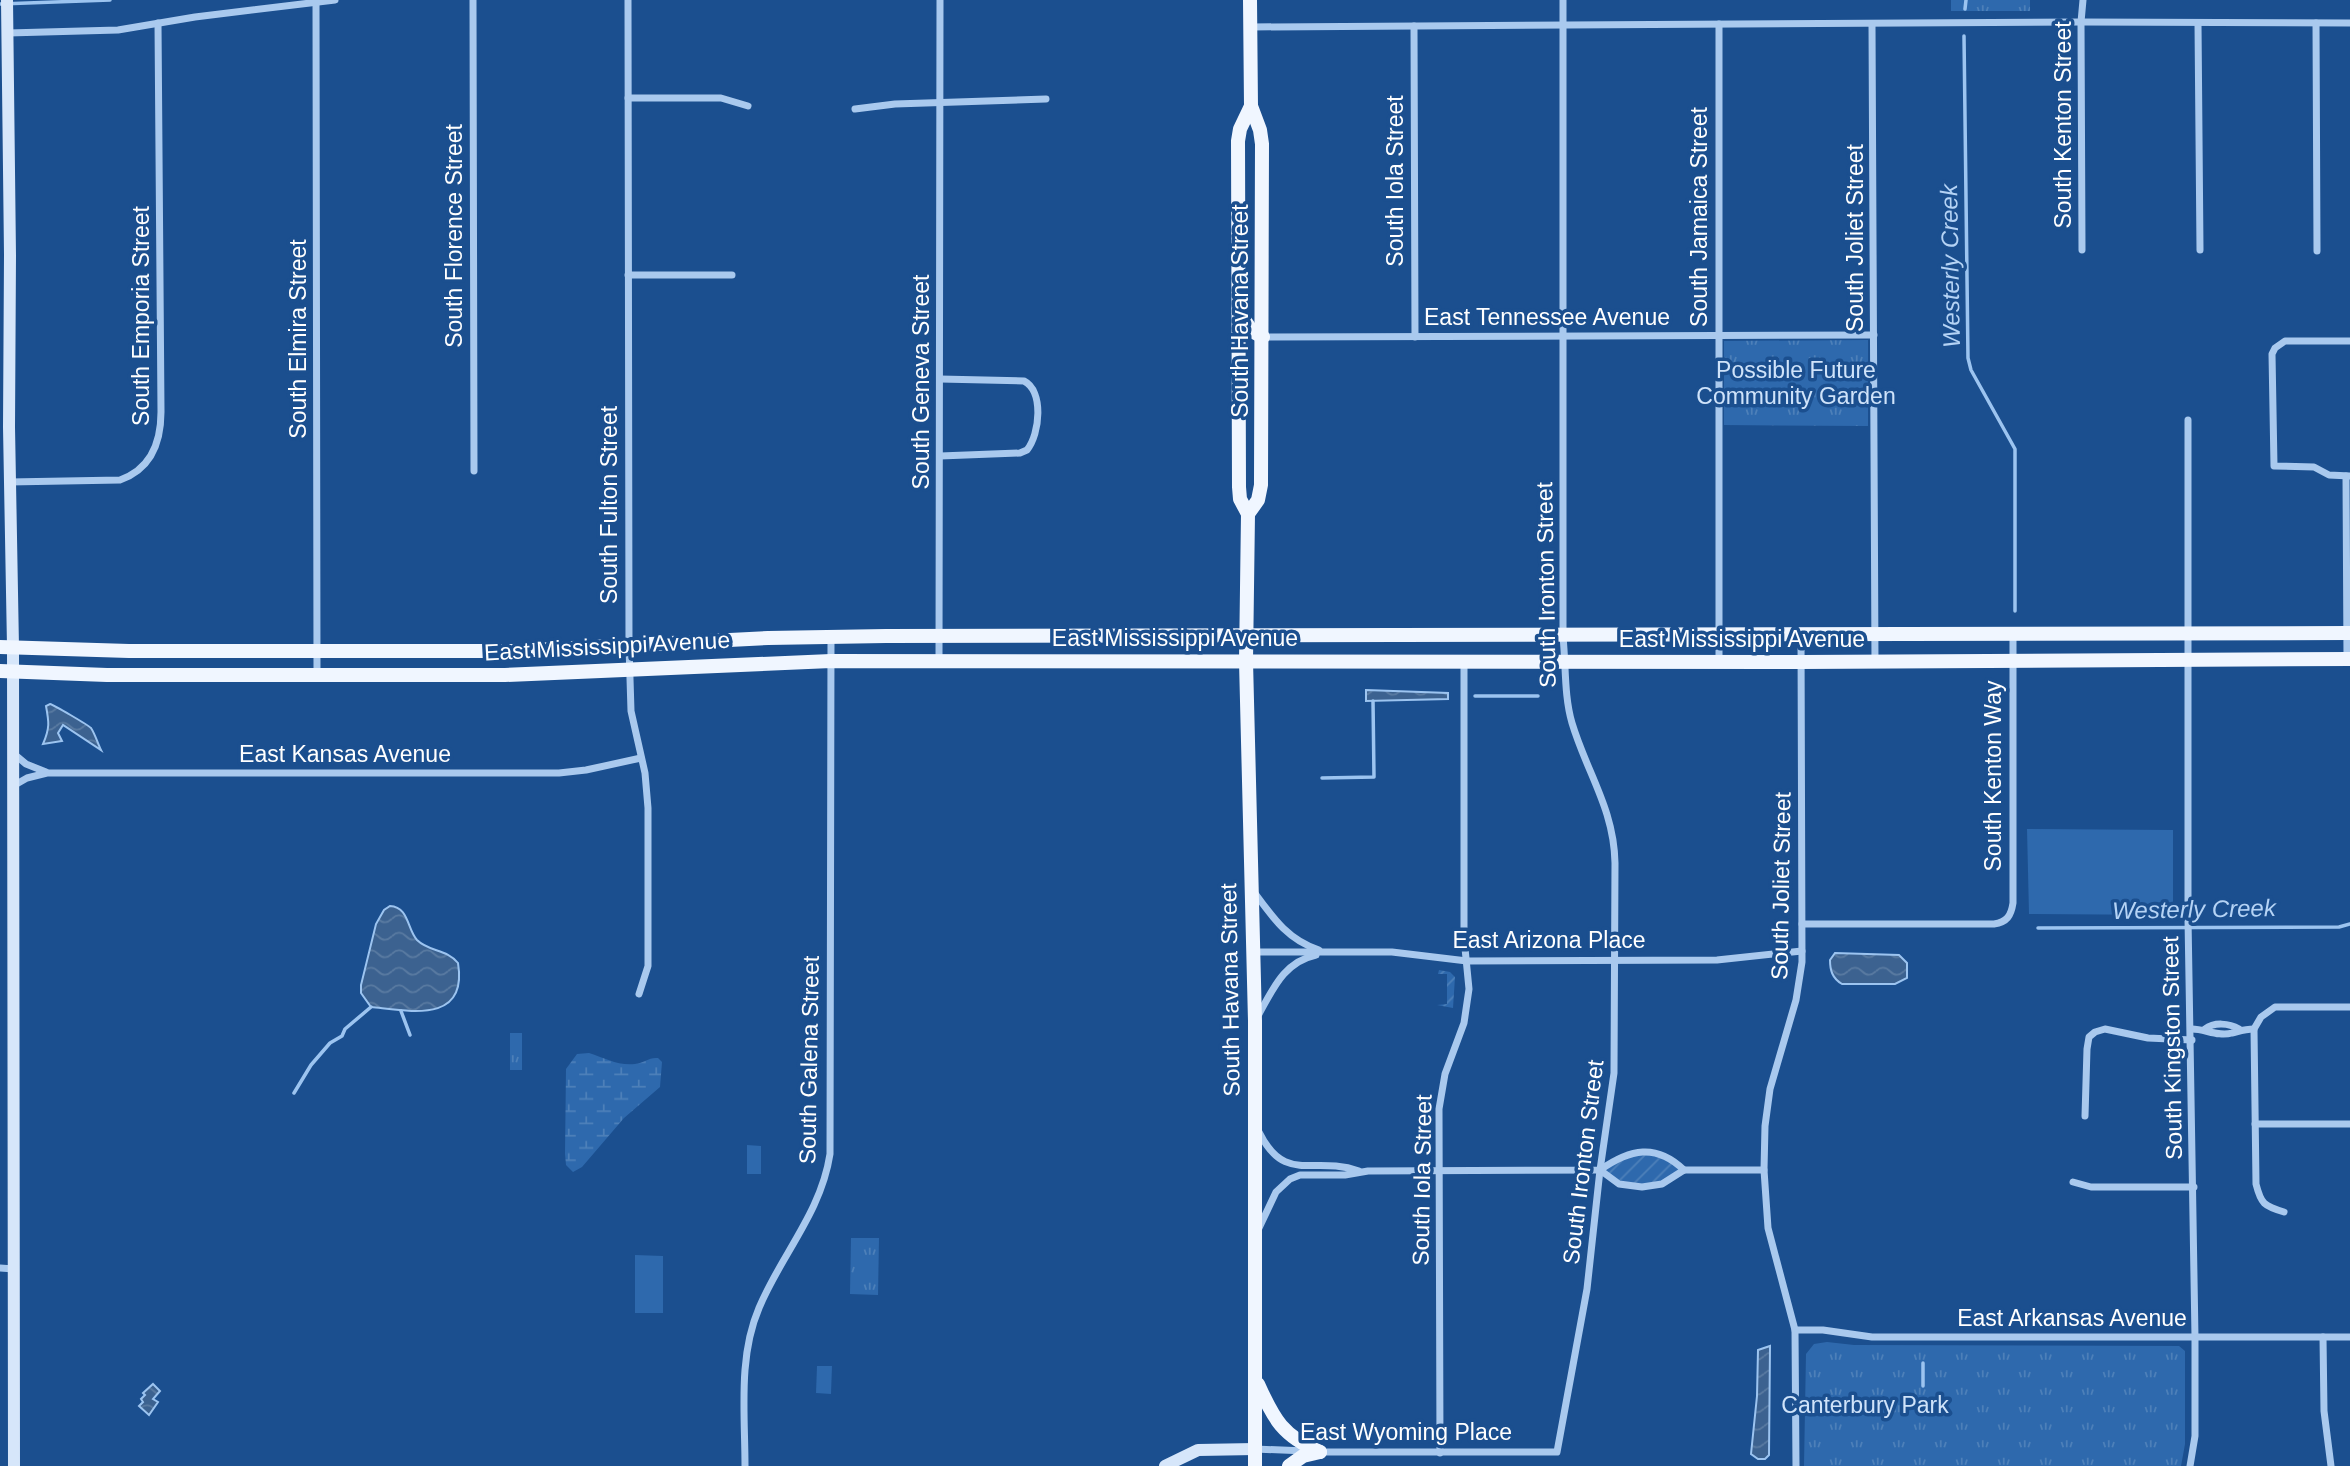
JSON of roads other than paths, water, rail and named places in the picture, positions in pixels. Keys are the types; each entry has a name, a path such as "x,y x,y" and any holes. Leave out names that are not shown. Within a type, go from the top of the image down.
{"main road":[{"name":"South Havana Street","path":"1248,514 1258,500 1261,485 1263,384 1262,144 1251,106 1250,0"},
{"name":"South Havana Street","path":"1251,106 1239,135 1238,351 1239,487 1240,499 1248,514 1246,661 1255,1021 1255,1466"},
{"path":"1238,196 1262,223"},
{"path":"1238,311 1252,331 1263,337"},
{"path":"1238,351 1252,362 1263,384"},
{"name":"East Mississippi Avenue","path":"7,647 140,651 513,651 831,637 2348,633"},
{"name":"East Mississippi Avenue","path":"7,671 107,675 515,675 831,661 1875,662 2348,659"},
{"path":"1255,1376 1272,1415 1286,1433 1321,1452"},
{"path":"1289,1466 1303,1456 1321,1452"}],"street":[{"path":"8,33 113,31 335,0"},
{"name":"South Florence Street","path":"473,0 474,471"},
{"name":"South Fulton Street","path":"628,0 629,670 632,719 646,781 648,808 648,966 639,994"},
{"name":"South Geneva Street","path":"939,661 940,0"},
{"name":"South Ironton Street","path":"1557,1452 1587,1289 1614,1073 1615,960 1613,832 1603,799 1572,724 1563,637 1563,0"},
{"name":"South Kenton Street","path":"2082,250 2083,0"},
{"name":"South Elmira Street","path":"316,2 317,676"},
{"path":"7,5 7,671 13,752 14,1466"},
{"name":"South Emporia Street","path":"9,482 120,480 144,465 159,441 161,385 158,23"},
{"path":"2198,23 2200,250"},
{"path":"2316,23 2317,251"},
{"path":"1250,27 2350,23"},
{"name":"South Jamaica Street","path":"1718,662 1719,24"},
{"name":"South Joliet Street","path":"1872,24 1875,662"},
{"name":"South Iola Street","path":"1414,26 1415,337"},
{"path":"628,98 721,98 748,106"},
{"path":"855,109 895,104 1046,99"},
{"path":"628,275 732,275"},
{"name":"East Tennessee Avenue","path":"1263,337 1874,335"},
{"path":"2348,659 2348,476 2329,475 2314,467 2274,466 2272,354 2275,348 2285,341 2350,341"},
{"path":"940,379 1024,381 1032,386 1034,391 1037,419 1036,435 1027,450 1020,453 940,456"},
{"name":"South Kingston Street","path":"2188,419 2188,919 2196,1337 2195,1437 2190,1466"},
{"name":"South Joliet Street","path":"1796,1466 1795,1330 1768,1228 1764,1170 1765,1126 1770,1089 1797,996 1802,951 1801,635"},
{"name":"South Kenton Way","path":"1802,924 1994,924 2004,922 2009,917 2012,903 2013,635"},
{"name":"South Galena Street","path":"745,1466 745,1370 750,1334 763,1299 817,1201 830,1154 831,637"},
{"name":"South Iola Street","path":"1440,1453 1440,1102 1445,1074 1466,1016 1469,989 1464,937 1464,662"},
{"name":"East Kansas Avenue","path":"13,752 26,764 47,773"},
{"name":"East Kansas Avenue","path":"12,786 27,778 47,773 559,773 641,758"},
{"path":"1251,888 1291,937 1301,944 1327,952"},
{"name":"East Arizona Place","path":"1253,952 1409,953 1467,961 1730,959 1802,951"},
{"path":"1255,1021 1283,974 1304,958 1327,952"},
{"path":"2284,1212 2266,1206 2259,1196 2256,1184 2254,1029 2261,1017 2275,1007 2350,1007"},
{"path":"2192,1029 2205,1029 2211,1033 2254,1029"},
{"path":"2085,1116 2087,1049 2089,1037 2095,1032 2105,1030 2148,1038 2192,1040"},
{"path":"1255,1124 1268,1149 1283,1162 1343,1166 1360,1171"},
{"path":"2255,1124 2350,1124"},
{"path":"1255,1235 1276,1192 1290,1178 1300,1175 1345,1175 1360,1171 1600,1170 1623,1155 1637,1152 1665,1156 1684,1170"},
{"path":"1600,1170 1619,1184 1642,1187 1662,1184 1684,1170 1764,1170"},
{"path":"2073,1182 2091,1187 2194,1187"},
{"path":"0,1268 14,1269"},
{"name":"East Arkansas Avenue","path":"1795,1330 1823,1330 1872,1337 2350,1337"},
{"path":"2323,1337 2323,1411 2331,1466"},
{"path":"1165,1466 1198,1450 1255,1449"},
{"name":"East Wyoming Place","path":"1255,1449 1321,1452 1557,1452"}],"water":[{"path":"1366,690 1448,693 1448,699 1366,701"},
{"path":"50,704 91,728 101,750 63,725 58,733 62,741 43,744 48,725 46,706"},
{"path":"390,906 401,910 417,940 449,955 458,963 459,983 454,996 445,1005 418,1011 371,1007 361,993 376,924 384,910"},
{"path":"1835,953 1899,955 1907,963 1907,978 1895,984 1842,984 1831,970 1830,960"},
{"path":"1770,1346 1769,1455 1765,1459 1758,1459 1751,1454 1758,1350"},
{"path":"153,1384 160,1391 153,1399 158,1402 149,1415 139,1406 143,1402 143,1393"}],"waterway":[{"path":"0,4 110,0"},
{"name":"Westerly Creek","path":"1965,9 1966,0"},
{"name":"Westerly Creek","path":"1964,36 1968,358 1971,370 2015,449 2015,611"},
{"path":"1475,696 1538,696"},
{"path":"1322,778 1374,777 1373,701"},
{"name":"Westerly Creek","path":"2038,928 2339,927 2350,924"},
{"path":"294,1093 311,1065 330,1043 342,1036 345,1029 371,1007"},
{"path":"401,1011 410,1035"},
{"path":"1923,1363 1923,1386"}],"park label":[{"name":"Possible Future Community Garden","path":"1796,383"},
{"name":"Canterbury Park","path":"1865,1405"}]}
